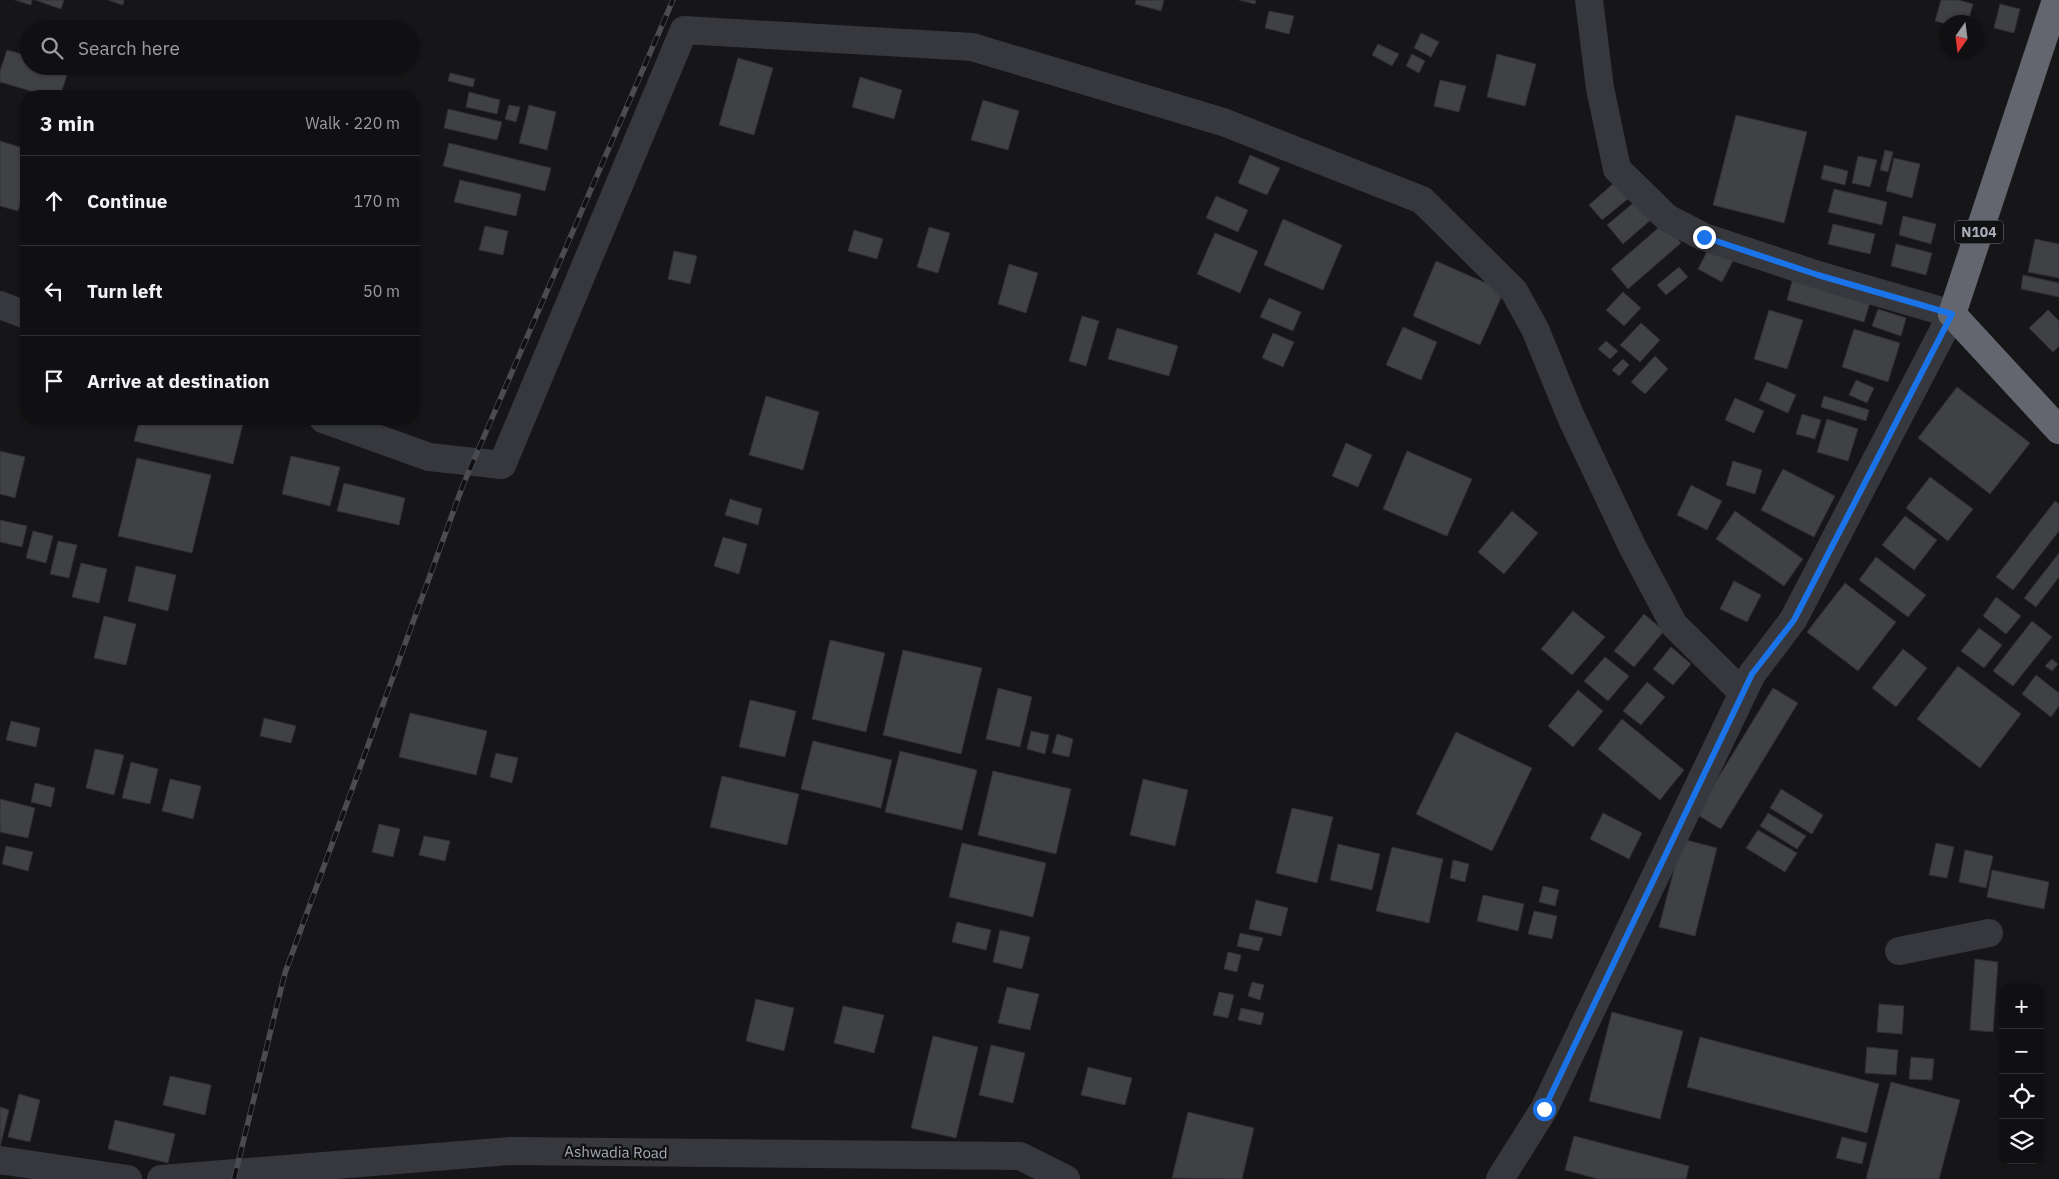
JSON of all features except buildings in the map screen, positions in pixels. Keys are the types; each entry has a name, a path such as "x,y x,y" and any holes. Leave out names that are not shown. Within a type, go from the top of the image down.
{"highway":[{"name":"N104","path":"1952,314 2056,0"},
{"path":"1952,314 2059,430"}],"street":[{"path":"1500,1179 1544,1109 1747,683 1794,620 1952,314 1818,275 1704,237 1667,218 1617,169 1600,88 1589,0"},
{"path":"340,425 429,457 502,465 684,30 972,47 1223,122 1422,200 1514,291 1536,329 1571,417 1633,548 1674,625 1747,683"},
{"path":"0,305 20,313"},
{"path":"1899,951 1988,933"},
{"name":"Ashwadia Road","path":"161,1179 511,1151 1020,1156 1066,1179"},
{"path":"0,1160 128,1179"}],"railway":[{"path":"234,1179 285,973 463,485 673,0"}],"route":[{"path":"1544,1109 1752,674 1794,620 1952,314 1818,275 1704,237"}]}
